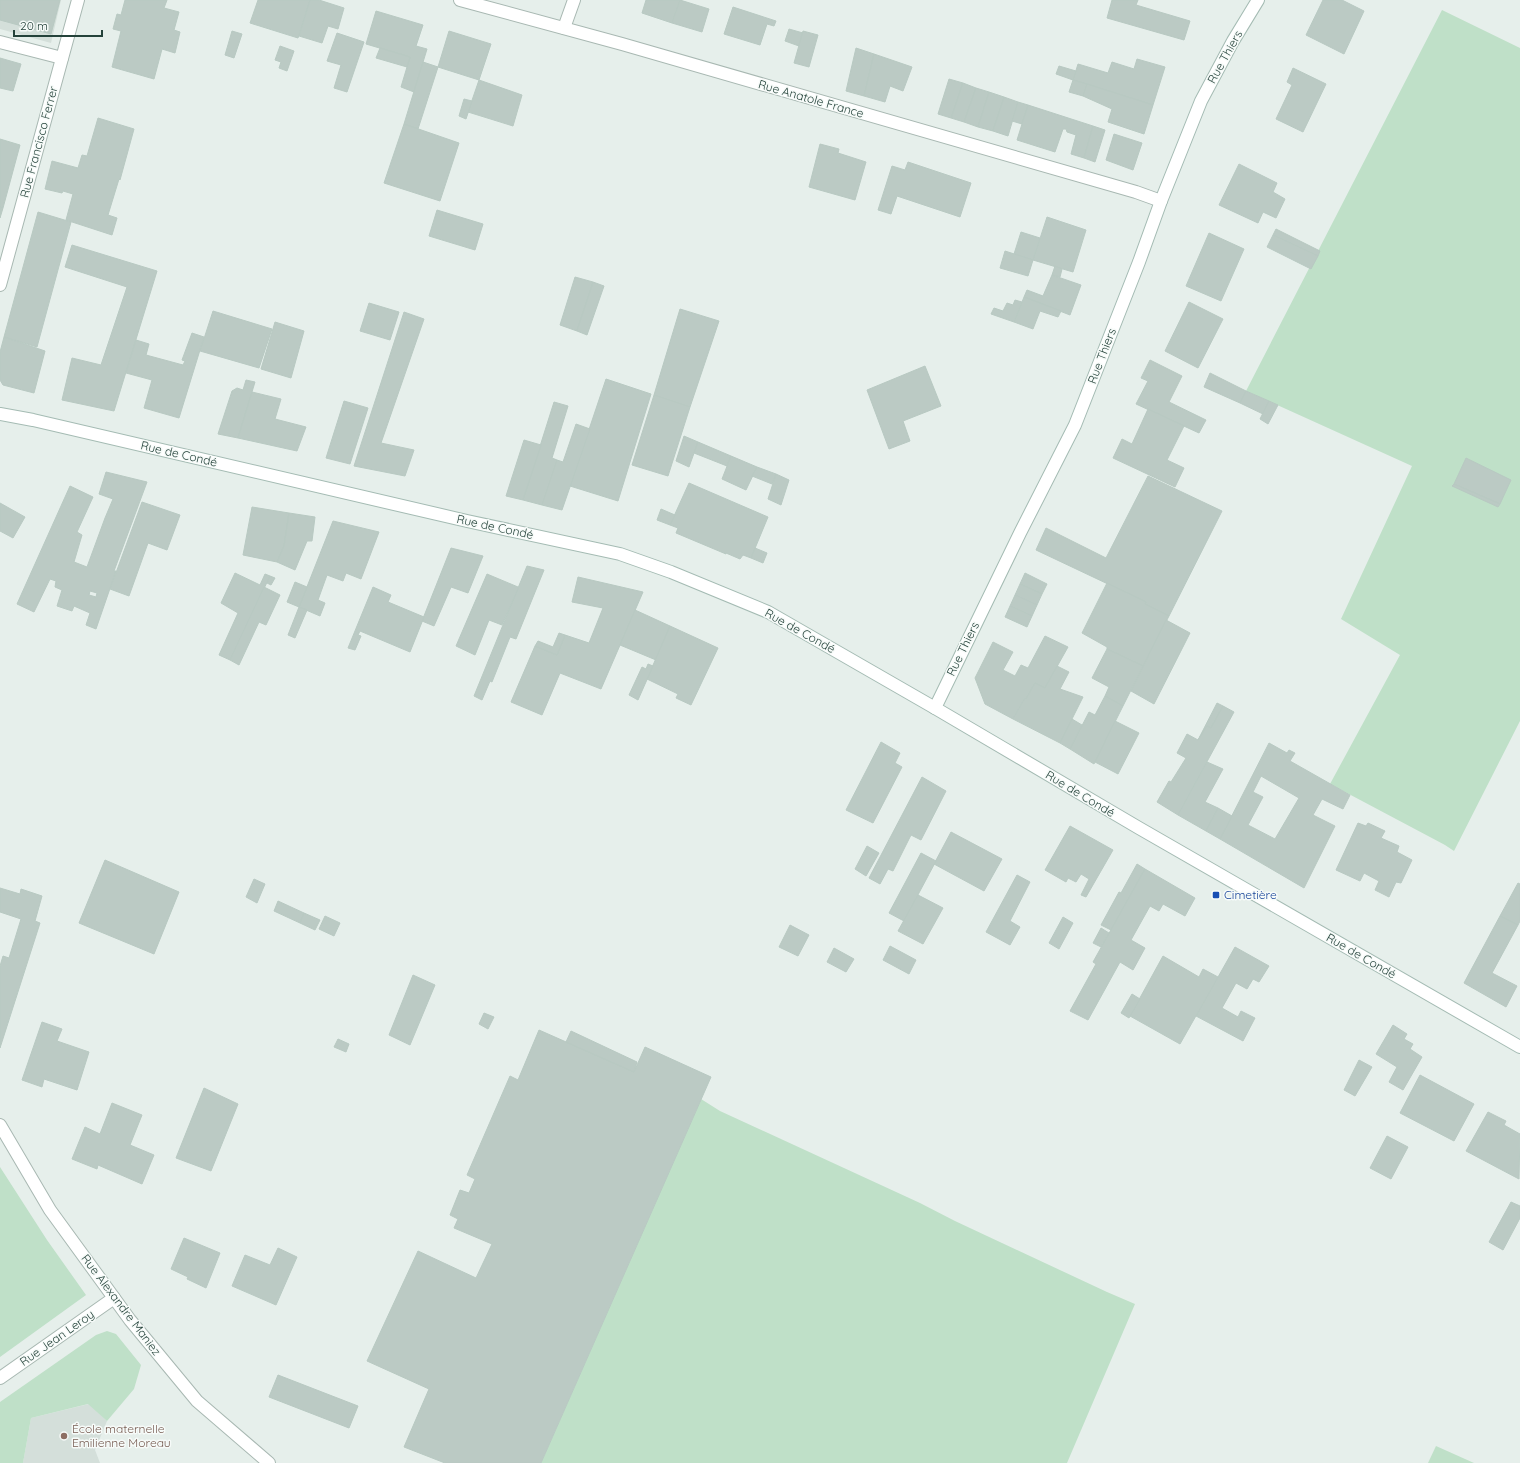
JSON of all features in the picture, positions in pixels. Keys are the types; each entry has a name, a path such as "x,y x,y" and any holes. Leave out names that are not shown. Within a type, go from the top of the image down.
{"street":[{"name":"Rue Francisco Ferrer","path":"0,285 78,0"},
{"name":"Rue Anatole France","path":"460,0 564,28 1136,192 1161,201"},
{"path":"564,28 574,0"},
{"name":"Rue Thiers","path":"935,708 1010,552 1075,425 1161,201 1202,101 1233,41 1258,0"},
{"path":"0,42 62,58"},
{"name":"Rue de Condé","path":"0,414 33,420 467,521 620,554 671,572 768,612 1139,828 1520,1047"},
{"name":"Rue Alexandre Maniez","path":"0,1124 50,1210 130,1320 197,1402 269,1463"},
{"name":"Rue Jean Leroy","path":"0,1378 114,1298"}],"shaded area":[{"path":"0,0 61,0 51,43 0,29"},
{"name":"École maternelle Emilienne Moreau","path":"89,1404 107,1421 95,1450 100,1463 23,1463 31,1418"}],"green space":[{"path":"1442,10 1520,48 1520,721 1454,851 1330,784 1400,655 1341,619 1412,466 1246,391"},
{"path":"701,1099 720,1111 1135,1304 1067,1463 541,1463"},
{"path":"0,1167 47,1240 86,1295 0,1357"},
{"path":"107,1331 116,1334 141,1365 134,1389 107,1421 88,1404 31,1418 23,1463 0,1463 0,1402 96,1335"},
{"path":"1436,1446 1474,1463 1428,1463"}],"building":[{"path":"0,0 60,0 51,34 0,20"},
{"path":"125,0 167,0 164,8 179,12 174,30 180,32 175,53 162,49 154,79 112,67 121,31 113,29 117,14 121,15"},
{"path":"258,0 310,0 298,38 250,23"},
{"path":"310,0 319,0 344,8 338,29 328,26 322,43 299,36"},
{"path":"646,0 680,0 672,23 642,13"},
{"path":"680,0 709,9 702,32 672,23"},
{"path":"1112,0 1138,0 1136,5 1190,21 1184,40 1107,18"},
{"path":"1323,0 1342,0 1364,11 1344,54 1306,35"},
{"path":"733,7 776,21 774,26 767,24 760,45 724,34"},
{"path":"376,11 423,25 416,46 427,49 414,92 401,87 410,57 366,44"},
{"path":"789,29 803,33 799,46 785,41"},
{"path":"232,31 242,34 234,58 225,55"},
{"path":"449,31 491,44 479,80 438,67"},
{"path":"803,31 818,35 809,67 794,63"},
{"path":"337,33 364,42 347,92 334,88 341,65 327,61"},
{"path":"280,46 294,51 287,71 279,68 281,62 275,60"},
{"path":"380,48 410,57 407,67 376,58"},
{"path":"856,48 874,54 864,96 846,91"},
{"path":"874,54 912,67 903,91 890,86 885,102 864,96"},
{"path":"0,58 21,64 13,91 0,88"},
{"path":"1137,59 1165,67 1153,105 1073,80 1078,64 1108,73 1112,62 1134,69"},
{"path":"423,62 438,67 418,129 404,124"},
{"path":"1059,66 1076,71 1073,80 1056,74"},
{"path":"1293,68 1326,84 1303,132 1276,119 1292,85 1287,82"},
{"path":"949,79 963,83 951,118 938,114"},
{"path":"479,80 522,95 513,126 468,112"},
{"path":"1073,80 1087,84 1083,96 1069,92"},
{"path":"963,83 976,88 964,122 951,118"},
{"path":"1087,84 1153,105 1144,134 1108,122 1112,109 1083,96"},
{"path":"976,88 989,92 978,127 964,122"},
{"path":"989,92 1004,97 993,131 978,127"},
{"path":"1004,97 1018,102 1008,136 993,131"},
{"path":"464,99 472,101 466,119 459,116"},
{"path":"1018,102 1028,105 1022,124 1012,121"},
{"path":"1028,105 1093,126 1084,158 1071,154 1076,135 1067,132 1066,129 1063,129 1055,152 1017,140"},
{"path":"98,118 134,129 120,180 119,179 108,215 117,218 112,235 66,220 73,194 45,189 52,161 78,168 82,155 87,156"},
{"path":"404,124 459,143 440,201 384,183"},
{"path":"1093,126 1105,130 1095,162 1084,158"},
{"path":"1114,134 1142,143 1133,170 1106,160"},
{"path":"0,139 20,145 3,208 0,207"},
{"path":"820,144 839,149 838,153 866,162 855,200 809,187"},
{"path":"908,162 971,183 960,217 897,196 891,214 878,210 892,166 905,170"},
{"path":"1239,164 1277,183 1273,192 1285,199 1276,218 1263,212 1258,223 1219,205"},
{"path":"0,207 3,208 0,218"},
{"path":"437,210 483,224 475,250 429,236"},
{"path":"38,212 71,222 37,347 4,337"},
{"path":"1047,217 1086,230 1073,272 1033,260"},
{"path":"1276,229 1320,251 1318,256 1273,235"},
{"path":"1021,232 1040,238 1033,260 1014,254"},
{"path":"1209,233 1244,249 1221,301 1186,286"},
{"path":"1273,235 1318,256 1311,269 1267,247"},
{"path":"72,245 157,271 114,411 62,400 72,358 101,365 127,287 65,267"},
{"path":"1005,251 1033,260 1028,276 1000,268"},
{"path":"1055,266 1062,269 1060,277 1052,275"},
{"path":"1052,275 1081,285 1070,315 1024,297 1027,290 1043,296"},
{"path":"575,277 593,282 577,331 560,325"},
{"path":"593,282 604,286 587,335 577,331"},
{"path":"1024,297 1061,311 1058,317 1040,311 1033,329 1014,322"},
{"path":"1015,300 1022,302 1014,322 991,314 994,308 1003,311 1007,303 1013,305"},
{"path":"1189,302 1223,319 1198,368 1165,351"},
{"path":"369,303 399,312 390,340 360,331"},
{"path":"680,309 719,321 690,407 654,395"},
{"path":"213,311 272,329 259,368 200,351"},
{"path":"404,312 424,319 381,443 414,450 405,476 354,466"},
{"path":"275,322 304,331 291,378 261,369"},
{"path":"192,333 204,337 179,418 144,408 152,380 126,373 136,340 149,344 146,355 183,365 185,361 182,360"},
{"path":"4,337 45,351 34,393 3,385 0,380 0,352"},
{"path":"1150,360 1182,376 1169,402 1206,420 1199,433 1136,404 1148,381 1141,378"},
{"path":"925,366 941,406 903,421 910,441 889,449 867,390"},
{"path":"1210,373 1246,391 1240,403 1204,387"},
{"path":"606,379 651,394 618,501 570,486"},
{"path":"246,380 255,382 238,438 218,434 232,391 237,388 243,390"},
{"path":"1246,391 1269,401 1263,414 1240,403"},
{"path":"252,392 281,399 275,419 306,427 297,451 238,438"},
{"path":"654,395 690,407 668,476 632,465"},
{"path":"344,401 368,408 350,464 326,458"},
{"path":"1269,401 1278,405 1268,424 1260,419"},
{"path":"554,402 568,406 552,458 557,460 542,505 523,500"},
{"path":"1148,409 1184,426 1167,460 1184,468 1175,487 1113,458 1122,439 1132,444"},
{"path":"576,424 590,429 562,510 542,505 557,460 563,462"},
{"path":"684,436 698,442 689,467 676,461"},
{"path":"524,440 541,445 523,500 506,496"},
{"path":"698,442 731,456 727,466 694,453"},
{"path":"731,456 757,467 746,490 722,479"},
{"path":"1466,458 1511,480 1500,504 1454,484"},
{"path":"757,467 776,474 772,484 752,476"},
{"path":"106,472 147,482 114,571 116,571 96,629 86,625 90,613 74,606 72,611 57,606 62,590 55,587 56,581 50,579 34,612 17,604 70,486 93,497 77,532 82,535 74,562 87,567 113,499 99,494","holes":["90,591 97,593 96,597 89,595"]},
{"path":"776,474 789,480 781,505 768,499"},
{"path":"1148,476 1222,511 1169,616 1145,604 1146,602 1036,550 1046,528 1106,558"},
{"path":"689,483 768,517 751,558 743,555 740,559 676,533 678,528 670,525"},
{"path":"1454,484 1500,504 1498,507 1452,486"},
{"path":"142,502 180,515 167,550 148,543 129,596 110,589"},
{"path":"0,503 25,517 13,538 0,531"},
{"path":"252,507 289,513 284,546 277,562 243,555"},
{"path":"661,509 675,515 670,525 657,520"},
{"path":"289,513 315,517 312,541 307,541 295,570 277,562 284,546"},
{"path":"333,521 379,532 361,579 346,573 343,581 327,575 318,600 325,603 320,616 299,607"},
{"path":"451,548 483,556 468,593 451,587 434,626 422,621"},
{"path":"755,548 767,553 763,563 751,558"},
{"path":"527,566 544,570 516,639 510,637 492,682 490,681 482,700 474,696"},
{"path":"235,573 260,585 265,574 270,576 230,660 219,655 238,613 221,603"},
{"path":"1025,573 1047,584 1042,594 1020,584"},
{"path":"487,574 518,587 518,589 502,625 489,620 475,655 456,646"},
{"path":"270,576 275,578 271,585 267,583"},
{"path":"578,577 643,592 601,689 560,673 542,715 511,702 535,646 557,655 565,635 589,643 603,608 572,602"},
{"path":"295,582 307,587 299,607 287,602"},
{"path":"1107,583 1146,602 1145,604 1169,616 1143,666 1107,649 1107,647 1082,633"},
{"path":"1020,584 1042,594 1037,605 1015,595"},
{"path":"264,587 280,595 266,625 259,622 239,665 230,660"},
{"path":"373,587 391,595 388,602 424,617 410,652 360,631 358,635 361,636 355,650 348,648"},
{"path":"1015,595 1037,605 1032,616 1010,606"},
{"path":"1010,606 1032,616 1027,627 1005,617"},
{"path":"299,607 307,610 295,638 288,635"},
{"path":"635,610 670,626 656,660 620,645"},
{"path":"1166,620 1190,633 1154,704 1131,691"},
{"path":"670,626 718,648 691,705 676,698 678,694 647,679"},
{"path":"559,633 565,635 557,655 535,646 538,641 553,647"},
{"path":"1045,636 1068,647 1045,688 1035,683 1013,719 985,704 975,678 993,642 1013,652 1003,670 1015,676 1021,665 1028,668"},
{"path":"1107,649 1143,666 1123,706 1105,696 1109,687 1092,678"},
{"path":"648,664 653,666 638,700 629,695 642,667 646,669"},
{"path":"1057,666 1069,672 1060,689 1083,697 1060,743 1013,719 1035,683 1045,688"},
{"path":"1105,696 1123,706 1094,764 1070,749 1089,712 1095,715"},
{"path":"1217,703 1223,706 1211,728 1207,726 1198,740"},
{"path":"1223,706 1234,712 1178,815 1157,802 1169,781 1171,782 1186,758 1177,753 1187,734 1198,740 1207,726 1211,728"},
{"path":"1072,719 1082,725 1070,749 1060,743"},
{"path":"1115,721 1139,733 1118,774 1095,762"},
{"path":"881,742 900,753 895,763 902,767 873,823 846,810"},
{"path":"1269,743 1287,753 1289,750 1295,753 1290,761 1350,795 1343,809 1322,799 1313,815 1335,826 1304,888 1220,839","holes":["1261,776 1299,798 1275,839 1248,825 1263,797 1253,792"]},
{"path":"1207,762 1223,769 1205,802 1218,808 1206,831 1178,815"},
{"path":"922,777 946,791 921,840 911,835 893,871 888,869 880,884 869,878"},
{"path":"1218,808 1232,816 1220,839 1206,831"},
{"path":"1358,823 1366,826 1368,823 1385,831 1381,838 1399,846 1397,852 1412,860 1401,883 1396,882 1389,897 1375,890 1379,881 1364,873 1360,881 1336,870"},
{"path":"1070,826 1113,850 1086,897 1081,895 1089,879 1081,874 1076,882 1068,878 1066,882 1045,870"},
{"path":"951,832 1002,859 984,891 934,864"},
{"path":"867,846 879,853 866,876 855,869"},
{"path":"921,853 936,861 904,921 889,913"},
{"path":"105,860 179,892 154,954 79,923"},
{"path":"1137,864 1145,869 1111,930 1101,925 1119,892 1121,893"},
{"path":"1145,869 1195,898 1185,916 1163,904 1159,911 1150,906 1131,940 1145,948 1133,970 1120,962 1088,1020 1070,1011 1096,964 1093,962"},
{"path":"1017,875 1030,882 1010,921 1020,927 1010,945 986,932"},
{"path":"254,879 265,884 257,903 246,897"},
{"path":"1518,883 1520,884 1520,921 1518,925 1500,916"},
{"path":"0,888 20,894 21,889 42,896 35,921 40,923 0,1048 0,966 3,956 9,958 21,919 0,912"},
{"path":"918,895 943,908 923,944 898,931"},
{"path":"278,901 304,913 300,923 274,911"},
{"path":"304,913 320,920 315,930 300,923"},
{"path":"325,916 340,923 334,936 319,929"},
{"path":"1500,916 1518,925 1492,973 1517,986 1506,1007 1464,983"},
{"path":"1063,917 1073,923 1059,949 1049,943"},
{"path":"790,925 809,935 798,956 779,947"},
{"path":"1101,928 1109,933 1101,947 1093,943"},
{"path":"890,946 916,960 909,974 883,960"},
{"path":"1235,947 1269,966 1259,982 1253,979 1247,989 1236,983 1222,1008 1238,1017 1241,1011 1255,1018 1243,1041 1196,1016"},
{"path":"834,948 854,959 846,972 827,962"},
{"path":"1163,956 1199,977 1203,969 1218,977 1180,1044 1130,1016"},
{"path":"413,975 435,985 410,1045 389,1035"},
{"path":"1132,994 1140,999 1129,1018 1121,1013"},
{"path":"484,1013 494,1017 488,1029 479,1024"},
{"path":"42,1022 62,1029 57,1041 89,1052 77,1090 44,1079 42,1087 22,1080"},
{"path":"1393,1025 1407,1034 1404,1039 1413,1044 1410,1049 1422,1057 1403,1090 1389,1082 1397,1067 1376,1054"},
{"path":"539,1030 634,1072 645,1047 711,1077 541,1463 445,1463 404,1447 429,1389 367,1361 418,1251 476,1278 492,1244 454,1228 458,1219 450,1215 460,1190 469,1193 475,1179 467,1175 510,1076 518,1080"},
{"path":"571,1031 637,1062 634,1072 566,1042"},
{"path":"338,1039 349,1044 346,1052 334,1047"},
{"path":"1359,1060 1372,1067 1355,1096 1344,1090"},
{"path":"1420,1075 1474,1104 1454,1141 1400,1113"},
{"path":"204,1088 238,1104 211,1171 176,1158"},
{"path":"112,1103 142,1115 130,1145 154,1155 142,1184 98,1165 97,1169 72,1159 85,1127 100,1134"},
{"path":"1488,1112 1506,1121 1504,1125 1520,1134 1519,1179 1466,1151"},
{"path":"1387,1136 1408,1147 1391,1179 1370,1168"},
{"path":"1511,1202 1520,1206 1520,1218 1503,1250 1489,1242"},
{"path":"184,1238 220,1253 206,1288 171,1269"},
{"path":"278,1248 297,1257 276,1305 232,1286 245,1255 270,1265"},
{"path":"278,1375 358,1406 349,1428 269,1397"}],"place":[{"name":"Cimetière","path":"1216,895"},
{"name":"École maternelle Emilienne Moreau","path":"64,1436"}]}
